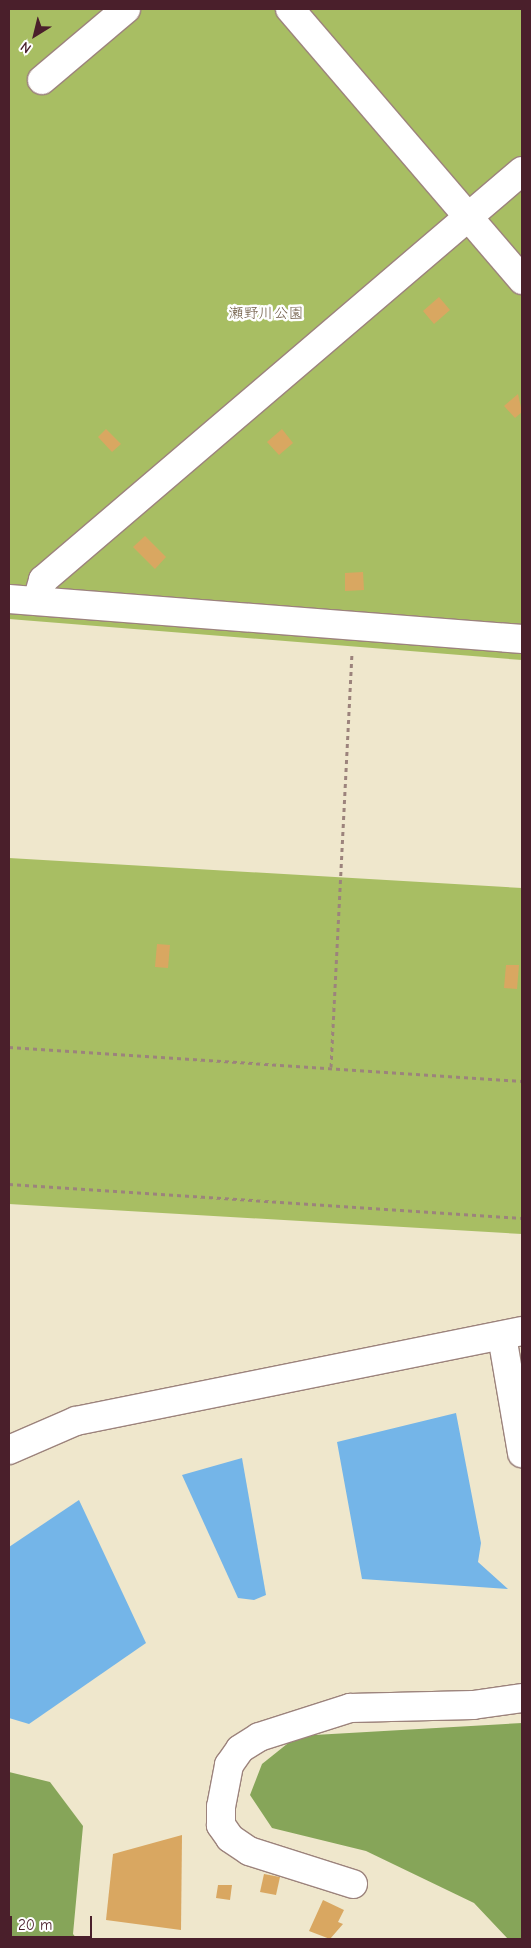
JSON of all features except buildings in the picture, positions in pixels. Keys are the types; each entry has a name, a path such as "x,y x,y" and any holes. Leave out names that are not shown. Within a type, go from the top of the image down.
{"street":[{"path":"42,80 126,9"},
{"path":"290,9 522,280"},
{"path":"37,601 43,580 522,171"},
{"path":"9,599 522,639"},
{"path":"9,1450 76,1421 512,1334 522,1453"},
{"path":"353,1884 249,1851 230,1838 220,1825 220,1807 229,1765 240,1749 259,1737 350,1708 473,1705 522,1698"}],"path":[{"path":"331,1067 353,626"},
{"path":"9,1048 331,1067 522,1081"},
{"path":"9,1184 522,1218"}],"green space":[{"name":"瀬野川公園","path":"9,9 522,9 522,660 9,619"},
{"path":"9,858 522,888 522,1234 9,1204"},
{"path":"522,1723 522,1939 508,1939 474,1903 366,1851 272,1828 250,1795 262,1764 297,1736"},
{"path":"9,1772 50,1782 83,1826 73,1934 77,1939 9,1939"}],"water":[{"path":"456,1413 481,1543 478,1562 508,1589 362,1579 337,1442"},
{"path":"242,1458 266,1595 254,1600 238,1598 182,1475"},
{"path":"79,1500 146,1643 29,1724 9,1718 9,1547"}]}
